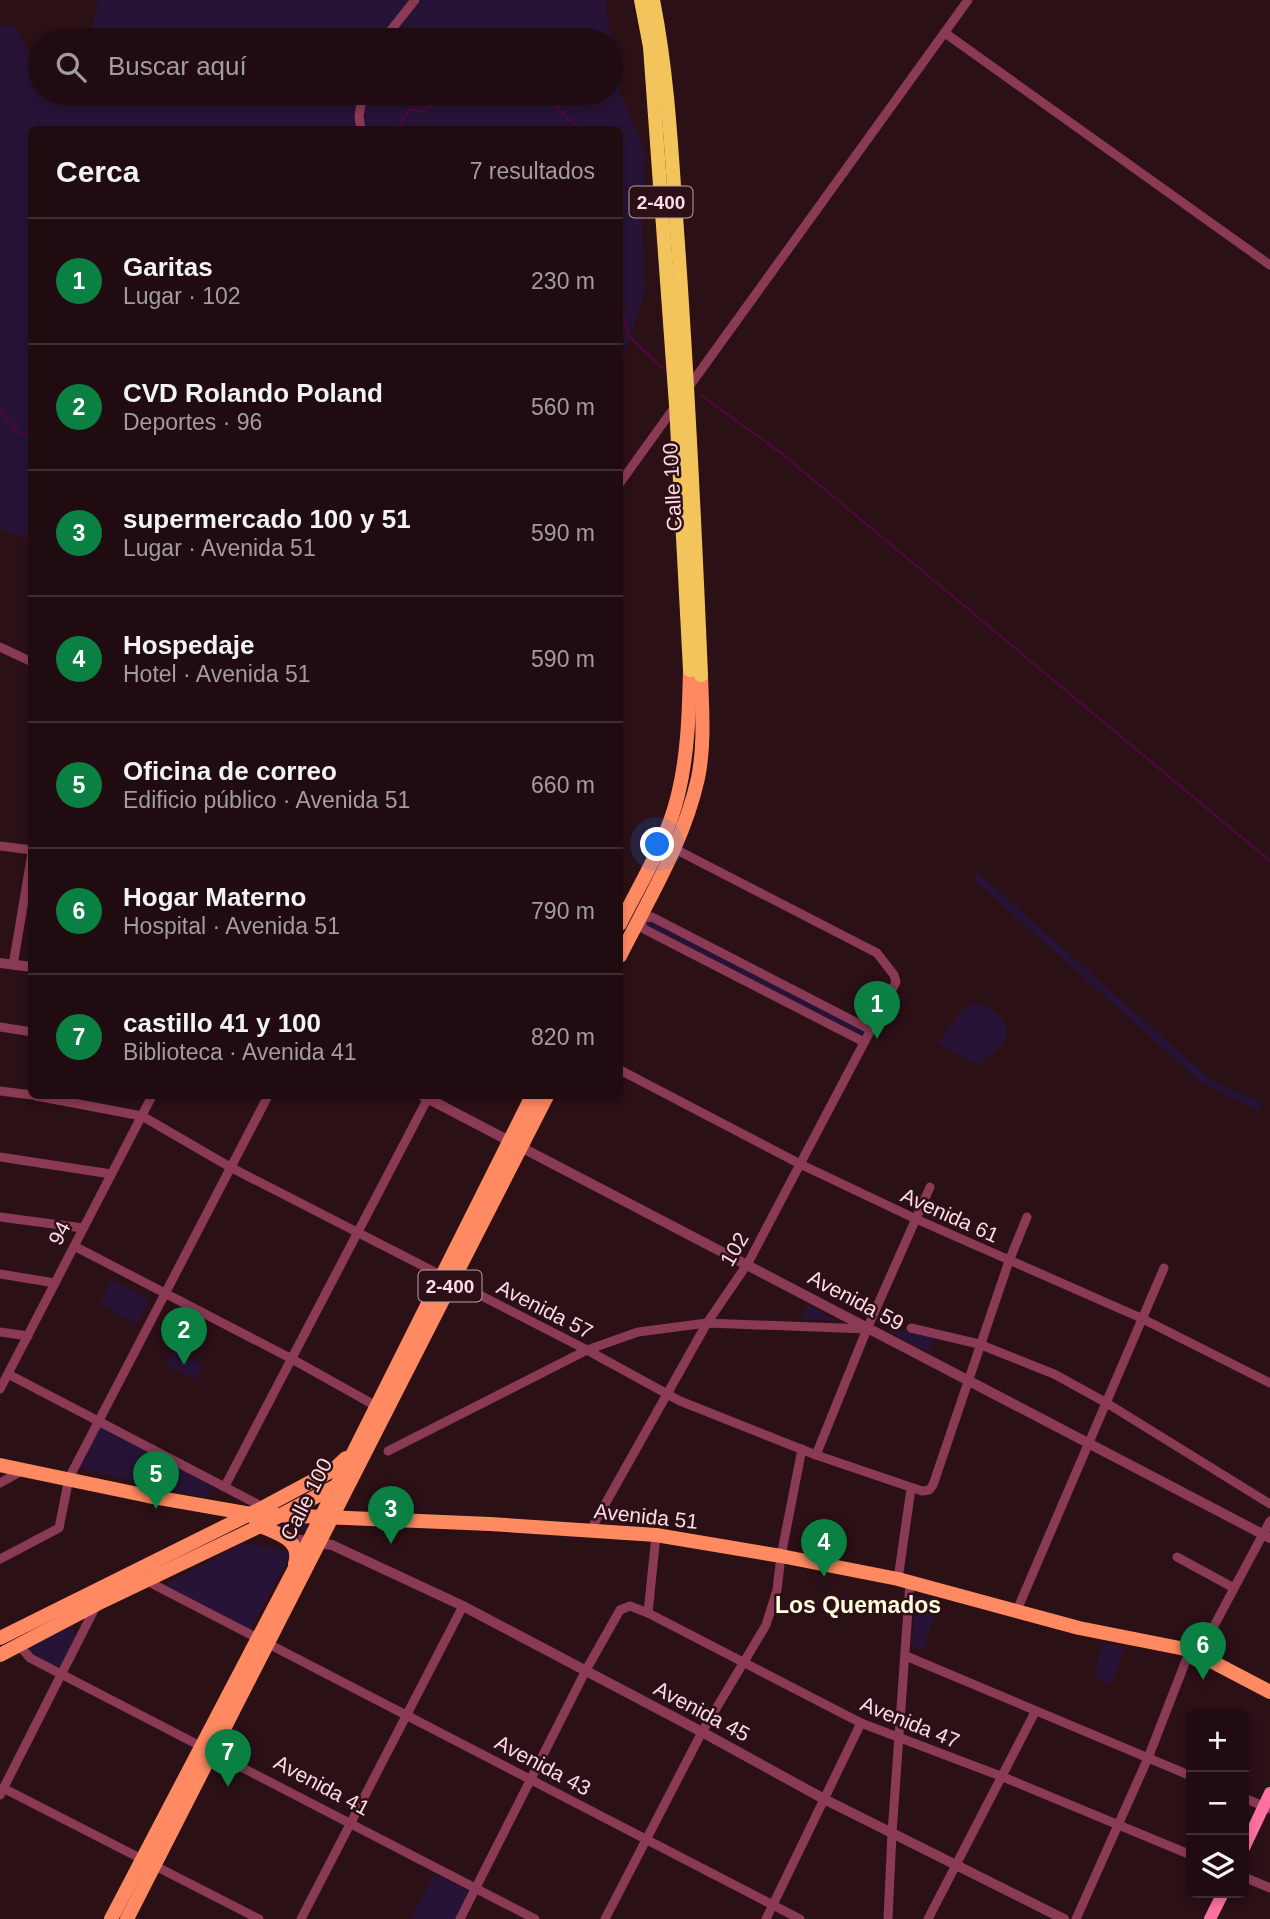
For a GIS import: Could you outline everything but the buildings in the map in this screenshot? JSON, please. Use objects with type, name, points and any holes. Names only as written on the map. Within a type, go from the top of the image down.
[{"type":"highway","name":"Calle 100","points":[[641,0],[650,47],[695,672]]},
{"type":"highway","name":"Calle 100","points":[[653,0],[662,44],[688,388],[695,672]]},
{"type":"main road","name":"Calle 100","points":[[626,917],[675,849],[685,824],[698,776],[703,739],[695,672]]},
{"type":"main road","name":"Calle 100","points":[[623,936],[626,917],[658,851],[678,797],[695,672]]},
{"type":"main road","name":"Calle 100","points":[[111,1919],[148,1862],[326,1518],[352,1475],[515,1143],[531,1099]]},
{"type":"main road","name":"Calle 100","points":[[515,1143],[545,1099]]},
{"type":"main road","name":"Calle 100","points":[[326,1518],[336,1486],[376,1406],[447,1279]]},
{"type":"main road","points":[[5,1643],[333,1470],[356,1447]]},
{"type":"main road","name":"Avenida 51","points":[[0,1465],[209,1508],[326,1518],[656,1535],[780,1556],[904,1581],[1079,1628],[1195,1652],[1270,1692]]},
{"type":"main road","points":[[5,1643],[97,1604],[232,1540],[352,1475]]},
{"type":"main road","points":[[352,1475],[345,1503],[349,1510],[362,1519]]},
{"type":"main road","points":[[204,1536],[214,1523],[213,1513],[209,1508]]},
{"type":"main road","points":[[253,1513],[260,1526],[285,1537],[297,1554],[295,1566]]},
{"type":"main road","points":[[232,1540],[254,1536],[285,1537]]},
{"type":"main road","name":"Calle 100","points":[[263,1641],[295,1566],[314,1542]]},
{"type":"main road","points":[[1249,1839],[1267,1808],[1270,1793]]},
{"type":"main road","name":"Calle 100","points":[[127,1919],[148,1862]]},
{"type":"main road","points":[[1210,1919],[1220,1898]]},
{"type":"street","points":[[393,28],[415,0]]},
{"type":"street","points":[[623,479],[968,0]]},
{"type":"street","points":[[945,33],[1270,265]]},
{"type":"street","points":[[360,126],[361,105]]},
{"type":"street","points":[[0,648],[28,660]]},
{"type":"street","points":[[0,846],[28,851]]},
{"type":"street","name":"102","points":[[592,1531],[707,1323],[748,1263],[896,979],[877,953],[675,849]]},
{"type":"street","points":[[13,965],[28,876]]},
{"type":"street","points":[[626,917],[652,917],[871,1030]]},
{"type":"street","points":[[626,917],[644,929],[864,1042]]},
{"type":"street","points":[[0,963],[28,967]]},
{"type":"street","points":[[0,1027],[28,1031]]},
{"type":"street","name":"Avenida 61","points":[[623,1072],[800,1164],[916,1219],[1140,1318],[1270,1382]]},
{"type":"street","name":"Avenida 57","points":[[0,1091],[28,1094]]},
{"type":"street","name":"Avenida 57","points":[[70,1099],[142,1116],[230,1167],[587,1350],[666,1394],[816,1455],[911,1489],[929,1490],[968,1381]]},
{"type":"street","name":"94","points":[[0,1389],[150,1099]]},
{"type":"street","points":[[0,1559],[59,1528],[69,1478],[266,1099]]},
{"type":"street","points":[[225,1486],[425,1099]]},
{"type":"street","name":"Avenida 59","points":[[433,1099],[1266,1536]]},
{"type":"street","points":[[0,1157],[111,1174]]},
{"type":"street","points":[[816,1455],[867,1329],[930,1187]]},
{"type":"street","points":[[0,1217],[83,1228]]},
{"type":"street","points":[[968,1381],[979,1344],[1027,1217]]},
{"type":"street","points":[[74,1246],[292,1359],[376,1406]]},
{"type":"street","points":[[1017,1610],[1090,1444],[1140,1318],[1164,1268]]},
{"type":"street","points":[[0,1274],[55,1283]]},
{"type":"street","points":[[388,1451],[587,1350],[638,1332],[707,1323],[867,1329]]},
{"type":"street","points":[[911,1328],[979,1344],[1054,1374],[1105,1402],[1270,1504]]},
{"type":"street","points":[[0,1332],[28,1336]]},
{"type":"street","points":[[8,1374],[225,1486],[253,1513]]},
{"type":"street","points":[[604,1919],[702,1732],[745,1662],[772,1609],[802,1449]]},
{"type":"street","points":[[0,1465],[5,1472],[2,1481]]},
{"type":"street","points":[[2,1481],[25,1469]]},
{"type":"street","points":[[888,1919],[906,1656],[904,1581],[911,1489]]},
{"type":"street","points":[[1076,1919],[1195,1652],[1266,1536],[1270,1521]]},
{"type":"street","points":[[648,1613],[656,1535]]},
{"type":"street","name":"Avenida 45","points":[[285,1537],[332,1545],[463,1606],[824,1799],[1065,1919]]},
{"type":"street","points":[[1177,1557],[1234,1588]]},
{"type":"street","name":"Avenida 43","points":[[147,1581],[800,1919]]},
{"type":"street","points":[[97,1604],[2,1792],[260,1919]]},
{"type":"street","points":[[301,1919],[463,1606]]},
{"type":"street","name":"Avenida 47","points":[[586,1670],[620,1610],[630,1606],[861,1723],[1003,1777],[1186,1853]]},
{"type":"street","name":"Avenida 41","points":[[5,1643],[535,1919]]},
{"type":"street","points":[[906,1656],[1186,1774]]},
{"type":"street","points":[[460,1919],[586,1670]]},
{"type":"street","points":[[928,1919],[1035,1712]]},
{"type":"street","points":[[766,1919],[861,1723]]},
{"type":"street","points":[[1249,1800],[1267,1808]]},
{"type":"street","points":[[1249,1879],[1270,1888]]},
{"type":"shaded area","points":[[98,0],[605,0],[609,28],[92,28]]},
{"type":"shaded area","points":[[0,25],[15,26],[28,50],[28,105],[623,105],[623,101],[645,150],[642,224],[645,291],[623,360],[623,126],[28,126],[28,538],[0,529]]},
{"type":"shaded area","points":[[976,871],[1210,1079],[1261,1103],[1260,1111],[1203,1084],[974,880]]},
{"type":"shaded area","points":[[651,920],[867,1031],[864,1038],[646,927],[643,921]]},
{"type":"shaded area","points":[[972,1004],[993,1010],[1006,1027],[1002,1044],[978,1065],[938,1043],[962,1010]]},
{"type":"shaded area","points":[[111,1279],[150,1300],[136,1324],[100,1304]]},
{"type":"shaded area","points":[[808,1305],[837,1321],[800,1319]]},
{"type":"shaded area","points":[[885,1329],[937,1336],[928,1352]]},
{"type":"shaded area","points":[[174,1350],[203,1365],[195,1380],[166,1365]]},
{"type":"shaded area","points":[[100,1421],[216,1480],[206,1498],[75,1467]]},
{"type":"shaded area","points":[[299,1521],[308,1524],[307,1531],[281,1530],[273,1522]]},
{"type":"shaded area","points":[[243,1543],[290,1553],[250,1630],[164,1585]]},
{"type":"shaded area","points":[[915,1595],[939,1601],[923,1651],[912,1646]]},
{"type":"shaded area","points":[[72,1624],[76,1636],[60,1671],[30,1655],[27,1648]]},
{"type":"shaded area","points":[[1102,1644],[1125,1647],[1112,1684],[1094,1679]]},
{"type":"shaded area","points":[[434,1874],[470,1891],[455,1919],[411,1919]]},
{"type":"waterway","points":[[399,126],[409,109],[424,112],[430,105]]},
{"type":"waterway","points":[[554,105],[576,126]]},
{"type":"waterway","points":[[623,316],[629,337],[664,369]]},
{"type":"waterway","points":[[702,396],[781,453],[1270,861]]},
{"type":"waterway","points":[[0,412],[20,434],[28,434]]},
{"type":"place","name":"Garitas","points":[[877,1039]]},
{"type":"place","name":"CVD Rolando Poland","points":[[184,1365]]},
{"type":"place","name":"Oficina de correo","points":[[156,1509]]},
{"type":"place","name":"supermercado 100 y 51","points":[[391,1544]]},
{"type":"place","name":"Hospedaje","points":[[824,1577]]},
{"type":"place","name":"Hogar Materno","points":[[1203,1680]]},
{"type":"place","name":"castillo 41 y 100","points":[[228,1787]]},
{"type":"district","name":"Los Quemados","points":[[858,1605]]}]
